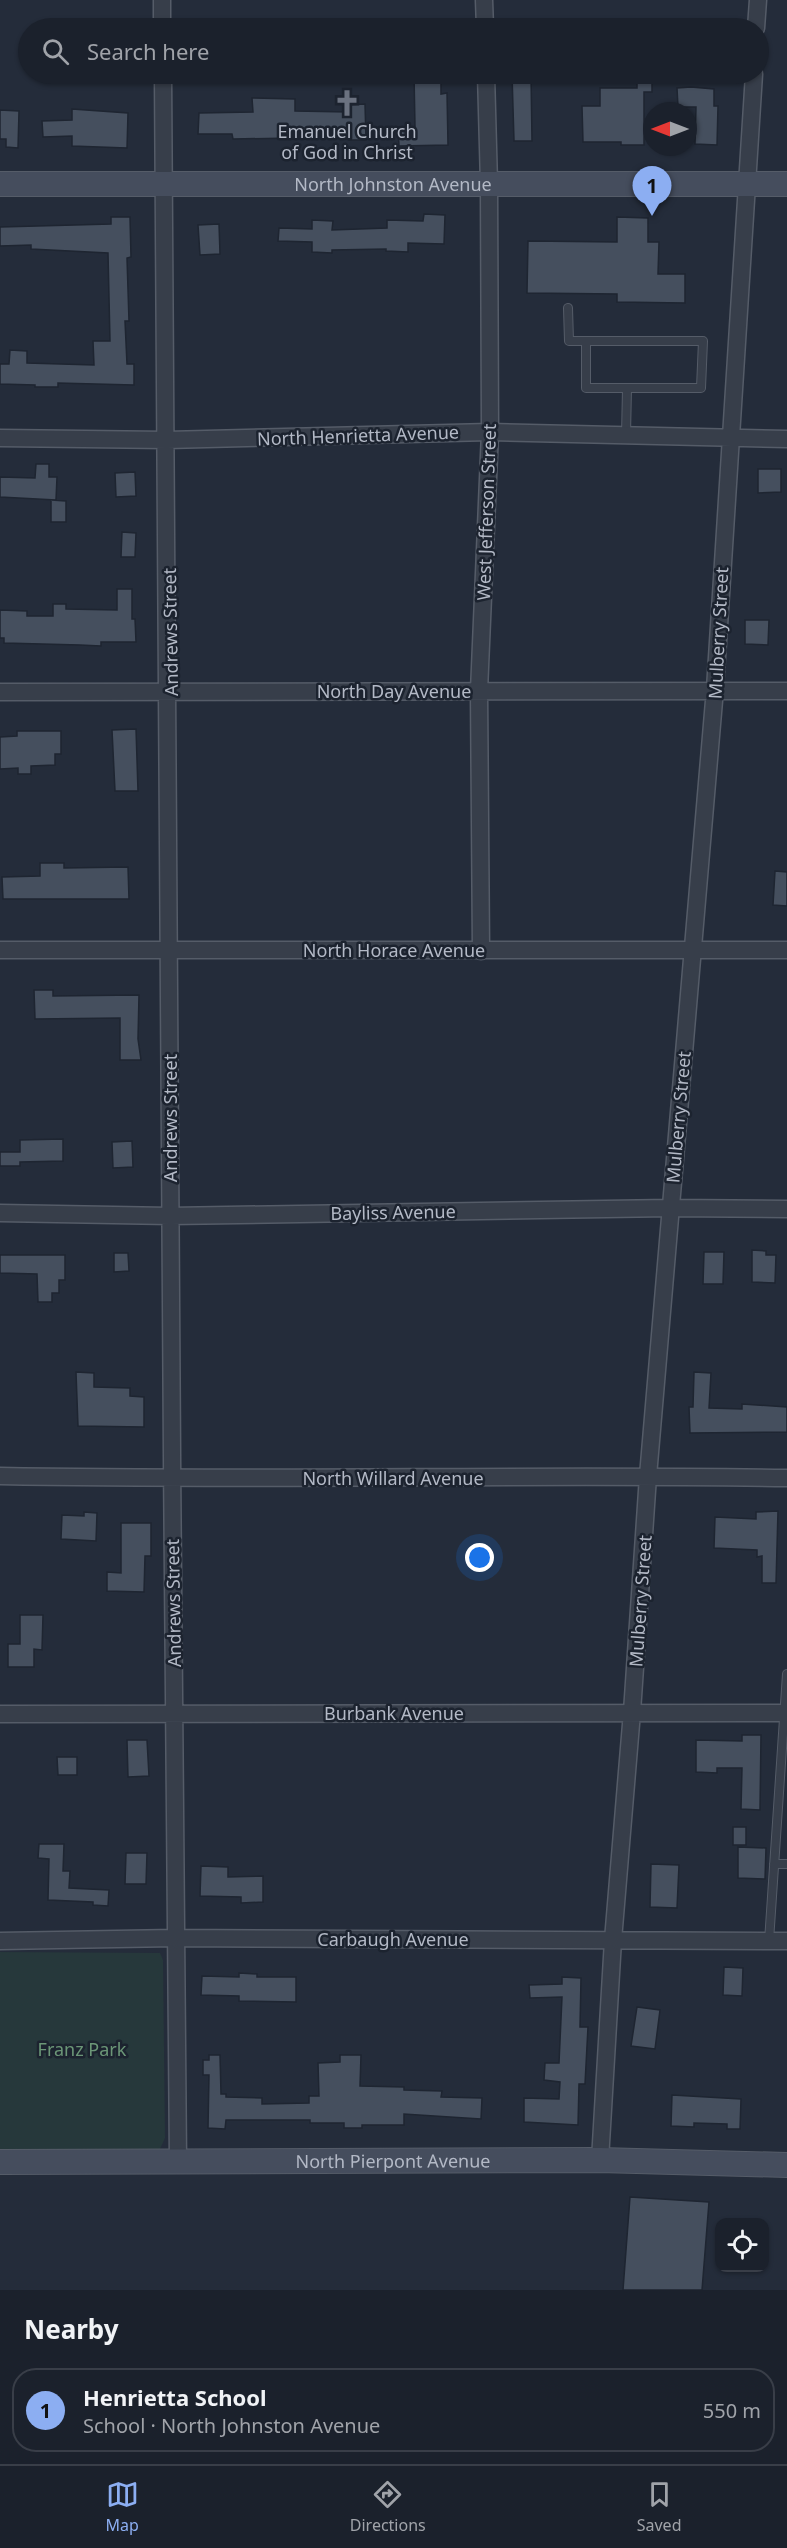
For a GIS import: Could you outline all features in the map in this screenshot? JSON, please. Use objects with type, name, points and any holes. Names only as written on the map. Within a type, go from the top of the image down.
[{"type":"street","points":[[162,0],[162,18]]},
{"type":"street","points":[[484,0],[484,18]]},
{"type":"street","points":[[757,18],[758,0]]},
{"type":"street","name":"Andrews Street","points":[[163,84],[171,691],[170,1216],[178,2162]]},
{"type":"street","name":"West Jefferson Street","points":[[481,951],[479,691],[490,432],[486,84]]},
{"type":"street","name":"Mulberry Street","points":[[600,2160],[613,1940],[648,1476],[715,689],[730,437],[749,184],[754,84]]},
{"type":"street","name":"North Johnston Avenue","points":[[0,184],[165,186],[787,184]]},
{"type":"street","name":"North Henrietta Avenue","points":[[0,438],[167,441],[490,432],[787,439]]},
{"type":"street","name":"North Day Avenue","points":[[0,692],[715,689],[787,691]]},
{"type":"street","name":"North Horace Avenue","points":[[0,950],[787,950]]},
{"type":"street","name":"Bayliss Avenue","points":[[0,1213],[170,1216],[670,1208],[787,1209]]},
{"type":"street","name":"North Willard Avenue","points":[[0,1476],[172,1479],[648,1476],[787,1478]]},
{"type":"street","name":"Burbank Avenue","points":[[0,1714],[785,1713]]},
{"type":"street","name":"Carbaugh Avenue","points":[[0,1941],[175,1938],[787,1941]]},
{"type":"street","name":"North Pierpont Avenue","points":[[0,2162],[600,2160],[787,2165]]},
{"type":"lane","points":[[568,308],[569,341],[586,341],[703,341],[701,387],[586,388],[586,341]]},
{"type":"lane","points":[[626,435],[627,387]]},
{"type":"lane","points":[[769,1941],[787,1674]]},
{"type":"lane","points":[[774,1864],[787,1864]]},
{"type":"green space","name":"Franz Park","points":[[0,1952],[160,1953],[163,1960],[165,2138],[160,2149],[152,2152],[0,2150]]},
{"type":"building","points":[[414,84],[441,84],[441,94],[447,93],[448,145],[399,146],[398,127],[415,127]]},
{"type":"building","points":[[512,84],[531,84],[532,141],[514,141]]},
{"type":"building","points":[[637,84],[652,84],[652,92],[644,92],[643,145],[621,145],[621,142],[583,142],[582,106],[600,106],[600,88],[637,88]]},
{"type":"building","points":[[677,88],[714,89],[714,106],[718,106],[717,145],[697,144],[697,102],[678,102]]},
{"type":"building","points":[[252,98],[295,99],[295,111],[348,112],[348,105],[365,104],[366,140],[349,140],[349,131],[294,130],[294,138],[233,139],[232,134],[198,134],[199,113],[253,112]]},
{"type":"building","points":[[72,109],[128,113],[127,148],[72,146],[72,136],[43,137],[42,121],[72,120]]},
{"type":"building","points":[[0,110],[19,111],[18,148],[6,147],[6,139],[0,139]]},
{"type":"building","points":[[424,214],[445,215],[444,244],[408,243],[408,252],[386,251],[386,249],[332,250],[332,253],[312,252],[312,242],[278,241],[279,228],[312,229],[312,220],[333,221],[332,230],[387,228],[387,220],[423,221]]},
{"type":"building","points":[[111,217],[130,217],[131,257],[127,258],[129,321],[125,321],[127,364],[134,364],[134,385],[58,383],[58,387],[35,387],[35,385],[0,384],[0,364],[9,364],[10,350],[27,351],[27,363],[94,365],[93,341],[110,341],[108,253],[31,249],[31,245],[0,246],[0,227],[111,224]]},
{"type":"building","points":[[617,217],[648,218],[648,242],[659,242],[658,274],[685,274],[685,303],[617,302],[617,294],[527,293],[528,241],[617,242]]},
{"type":"building","points":[[219,224],[220,254],[200,255],[198,225]]},
{"type":"building","points":[[36,464],[49,464],[49,477],[57,477],[56,500],[0,497],[0,477],[35,478]]},
{"type":"building","points":[[758,469],[781,469],[781,492],[758,493]]},
{"type":"building","points":[[135,472],[136,496],[116,497],[115,473]]},
{"type":"building","points":[[51,500],[66,501],[66,522],[51,522]]},
{"type":"building","points":[[122,532],[136,533],[135,557],[121,557]]},
{"type":"building","points":[[117,589],[132,589],[132,619],[135,619],[136,642],[101,642],[101,646],[4,643],[4,638],[0,638],[0,610],[27,611],[27,616],[53,616],[53,604],[66,604],[66,609],[117,610]]},
{"type":"building","points":[[745,620],[769,620],[768,645],[745,644]]},
{"type":"building","points":[[136,729],[138,791],[115,791],[112,730]]},
{"type":"building","points":[[17,731],[61,731],[61,754],[55,754],[55,765],[31,766],[31,774],[18,774],[18,768],[0,769],[0,737],[17,736]]},
{"type":"building","points":[[40,863],[64,863],[64,868],[128,867],[129,899],[3,899],[2,877],[40,876]]},
{"type":"building","points":[[775,871],[787,872],[787,906],[773,905]]},
{"type":"building","points":[[34,990],[53,990],[53,996],[139,995],[138,1039],[141,1060],[120,1060],[120,1018],[35,1019]]},
{"type":"building","points":[[63,1139],[63,1161],[20,1162],[20,1166],[0,1166],[0,1152],[20,1152],[20,1140]]},
{"type":"building","points":[[132,1141],[133,1167],[113,1168],[112,1142]]},
{"type":"building","points":[[752,1250],[766,1251],[766,1255],[776,1255],[775,1283],[752,1282]]},
{"type":"building","points":[[704,1252],[724,1252],[723,1284],[703,1284]]},
{"type":"building","points":[[114,1253],[128,1253],[129,1271],[114,1272]]},
{"type":"building","points":[[0,1255],[65,1255],[65,1280],[59,1280],[59,1293],[52,1293],[52,1302],[38,1302],[37,1274],[0,1273]]},
{"type":"building","points":[[76,1372],[94,1373],[94,1387],[130,1388],[130,1396],[144,1397],[144,1427],[78,1426]]},
{"type":"building","points":[[694,1372],[711,1373],[709,1408],[742,1409],[742,1404],[787,1407],[787,1432],[690,1433],[689,1407],[693,1407]]},
{"type":"building","points":[[778,1511],[776,1583],[762,1583],[762,1556],[757,1557],[757,1550],[714,1548],[715,1517],[756,1519],[756,1512]]},
{"type":"building","points":[[84,1512],[97,1513],[96,1541],[61,1539],[62,1515],[84,1516]]},
{"type":"building","points":[[121,1523],[151,1523],[151,1556],[145,1556],[144,1592],[107,1591],[107,1572],[121,1573]]},
{"type":"building","points":[[20,1615],[43,1615],[42,1650],[34,1649],[34,1667],[8,1667],[8,1644],[20,1644]]},
{"type":"building","points":[[742,1735],[761,1735],[760,1810],[741,1809],[742,1768],[717,1768],[717,1773],[696,1772],[696,1740],[742,1741]]},
{"type":"building","points":[[127,1740],[147,1740],[149,1776],[128,1777]]},
{"type":"building","points":[[57,1757],[77,1757],[77,1775],[58,1775]]},
{"type":"building","points":[[733,1827],[746,1827],[746,1845],[733,1845]]},
{"type":"building","points":[[39,1844],[64,1844],[63,1871],[70,1871],[69,1888],[109,1890],[108,1906],[93,1905],[93,1902],[48,1900],[49,1859],[38,1858]]},
{"type":"building","points":[[738,1847],[766,1848],[765,1879],[738,1878]]},
{"type":"building","points":[[126,1853],[147,1853],[146,1884],[125,1884]]},
{"type":"building","points":[[651,1864],[679,1865],[677,1908],[650,1907]]},
{"type":"building","points":[[201,1866],[228,1867],[228,1877],[263,1876],[263,1902],[241,1903],[241,1897],[200,1896]]},
{"type":"building","points":[[724,1967],[743,1968],[742,1996],[723,1995]]},
{"type":"building","points":[[239,1973],[257,1974],[257,1977],[296,1977],[296,2002],[239,2001],[239,1996],[201,1995],[202,1976],[239,1977]]},
{"type":"building","points":[[562,1977],[581,1978],[580,2027],[588,2027],[585,2084],[579,2084],[578,2125],[524,2122],[524,2098],[559,2099],[560,2082],[544,2080],[545,2063],[559,2063],[562,1997],[530,1998],[529,1985],[562,1984]]},
{"type":"building","points":[[637,2007],[660,2010],[655,2049],[631,2046]]},
{"type":"building","points":[[209,2055],[220,2055],[221,2094],[226,2094],[226,2097],[262,2098],[262,2104],[309,2103],[309,2096],[319,2096],[318,2063],[340,2062],[340,2055],[361,2055],[360,2086],[404,2087],[404,2090],[442,2091],[441,2097],[482,2098],[481,2119],[404,2114],[404,2125],[362,2125],[362,2128],[344,2128],[344,2123],[310,2123],[310,2120],[226,2120],[225,2129],[208,2128],[209,2075],[203,2075],[203,2060],[209,2060]]},
{"type":"building","points":[[672,2095],[741,2099],[740,2129],[727,2129],[727,2124],[694,2123],[694,2127],[671,2126]]},
{"type":"building","points":[[630,2197],[709,2202],[702,2290],[623,2290]]},
{"type":"place","name":"Emanuel Church of God in Christ","points":[[347,103]]},
{"type":"place","name":"Henrietta School","points":[[652,216]]}]
